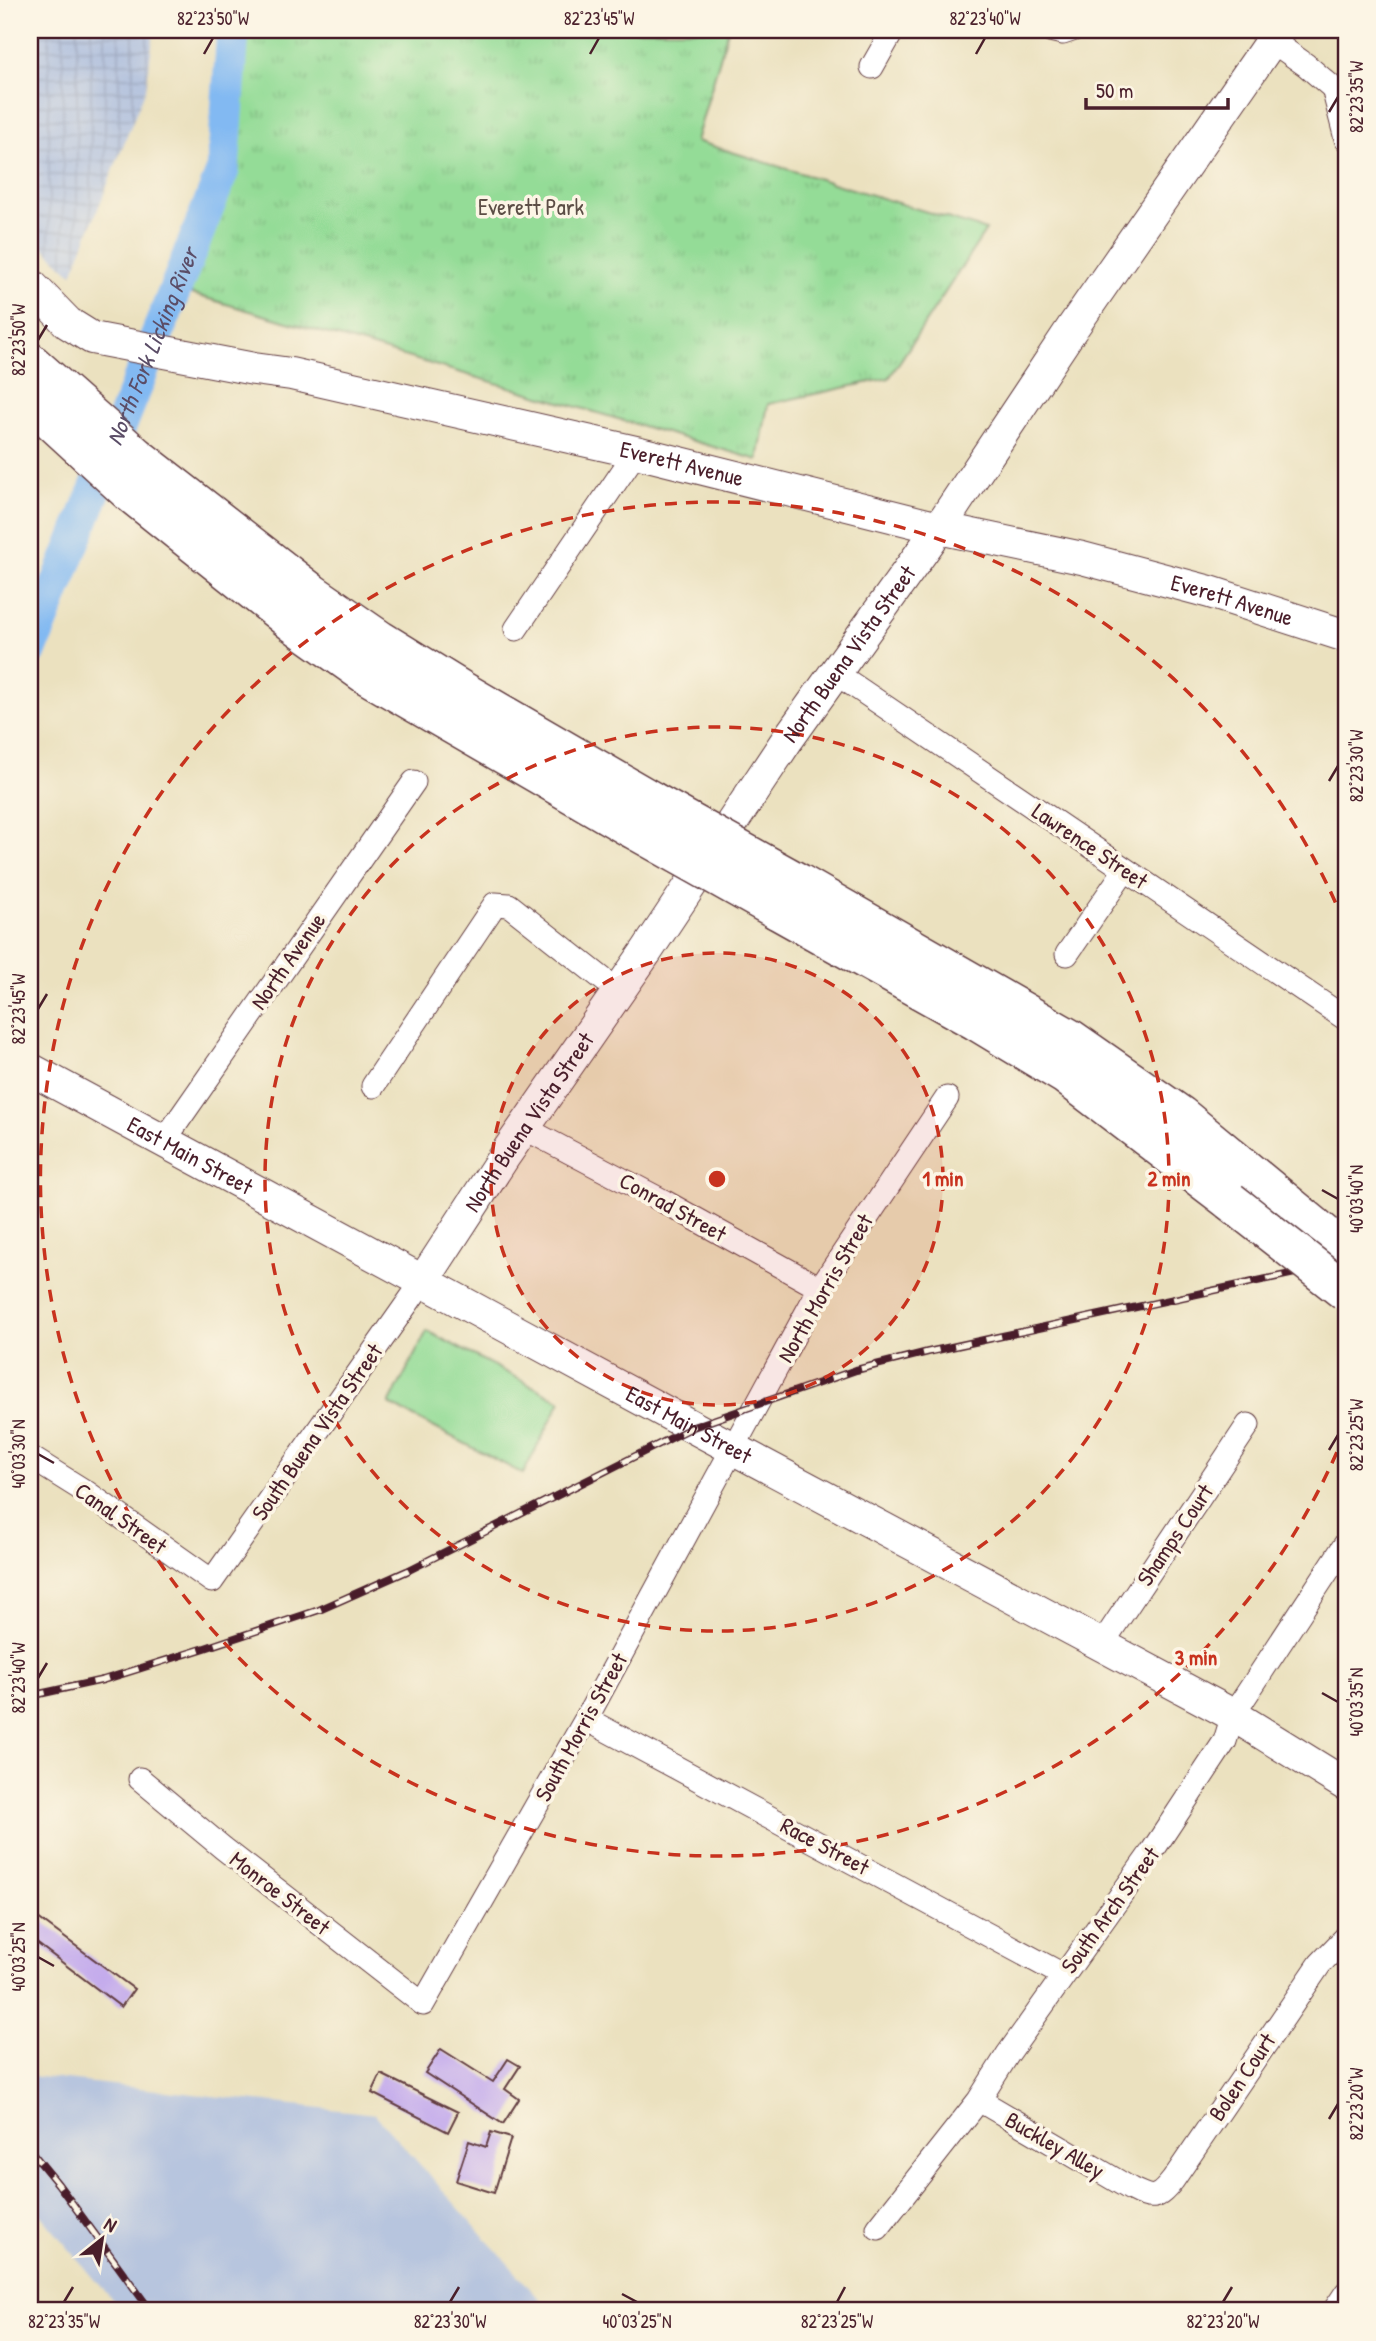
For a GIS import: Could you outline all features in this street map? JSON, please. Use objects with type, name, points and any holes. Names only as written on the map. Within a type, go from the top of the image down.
[{"type":"highway","points":[[31,376],[312,593],[380,640],[461,690],[642,814]]},
{"type":"highway","points":[[31,376],[129,492],[365,674],[642,814],[788,897],[1071,1039],[1180,1115],[1346,1252]]},
{"type":"highway","points":[[788,897],[976,1021],[1065,1075],[1346,1292]]},
{"type":"street","points":[[872,67],[893,30]]},
{"type":"street","points":[[1050,30],[1063,33],[1072,30]]},
{"type":"street","points":[[1276,35],[1333,88],[1346,139]]},
{"type":"street","name":"North Buena Vista Street","points":[[423,1281],[835,672],[939,528],[1073,327],[1276,35]]},
{"type":"street","name":"Everett Avenue","points":[[30,284],[68,323],[92,338],[254,369],[291,373],[636,452],[939,528],[1151,575],[1346,636]]},
{"type":"street","points":[[516,629],[636,452]]},
{"type":"street","name":"Lawrence Street","points":[[835,672],[1346,1019]]},
{"type":"street","name":"North Avenue","points":[[164,1141],[414,782]]},
{"type":"street","points":[[1067,954],[1125,870]]},
{"type":"street","points":[[373,1086],[495,904],[509,905],[618,991]]},
{"type":"street","name":"East Main Street","points":[[30,1069],[1233,1715],[1346,1785]]},
{"type":"street","name":"North Morris Street","points":[[734,1447],[820,1289],[947,1098]]},
{"type":"street","name":"Conrad Street","points":[[524,1128],[665,1202],[820,1289]]},
{"type":"street","name":"South Buena Vista Street","points":[[212,1581],[423,1281]]},
{"type":"street","name":"Shamps Court","points":[[1102,1644],[1248,1425]]},
{"type":"street","name":"South Morris Street","points":[[423,2004],[586,1718],[734,1447]]},
{"type":"street","name":"Canal Street","points":[[30,1457],[86,1492],[212,1581]]},
{"type":"street","name":"South Arch Street","points":[[878,2228],[979,2101],[1063,1975],[1151,1853],[1226,1741],[1233,1715],[1346,1543]]},
{"type":"street","name":"Race Street","points":[[586,1718],[1063,1975]]},
{"type":"street","name":"Monroe Street","points":[[140,1779],[223,1848],[423,2004]]},
{"type":"street","name":"Bolen Court","points":[[1131,2189],[1148,2197],[1160,2195],[1165,2190],[1320,1964],[1346,1937]]},
{"type":"street","name":"Buckley Alley","points":[[979,2101],[1131,2189]]},
{"type":"street","points":[[1334,2311],[1346,2293]]},
{"type":"shaded area","points":[[30,30],[154,30],[146,88],[72,274],[30,235]]},
{"type":"shaded area","points":[[30,2076],[375,2114],[550,2311],[122,2311],[30,2203]]},
{"type":"green space","name":"Everett Park","points":[[233,30],[728,30],[696,141],[986,230],[889,378],[768,404],[758,460],[175,289],[223,170]]},
{"type":"green space","points":[[427,1331],[561,1401],[523,1474],[389,1404]]},
{"type":"building","points":[[30,1912],[134,1989],[121,2007],[30,1938]]},
{"type":"building","points":[[441,2049],[493,2082],[508,2059],[520,2066],[505,2089],[519,2099],[503,2124],[425,2073]]},
{"type":"building","points":[[381,2074],[458,2112],[448,2132],[372,2093]]},
{"type":"building","points":[[491,2132],[511,2138],[494,2193],[456,2181],[469,2141],[486,2147]]},
{"type":"waterway","name":"North Fork Licking River","points":[[30,652],[223,170],[233,30]]},
{"type":"railway","points":[[30,1696],[103,1680],[319,1610],[407,1571],[693,1427],[856,1370],[1346,1262]]},
{"type":"railway","points":[[30,2150],[151,2311]]}]
